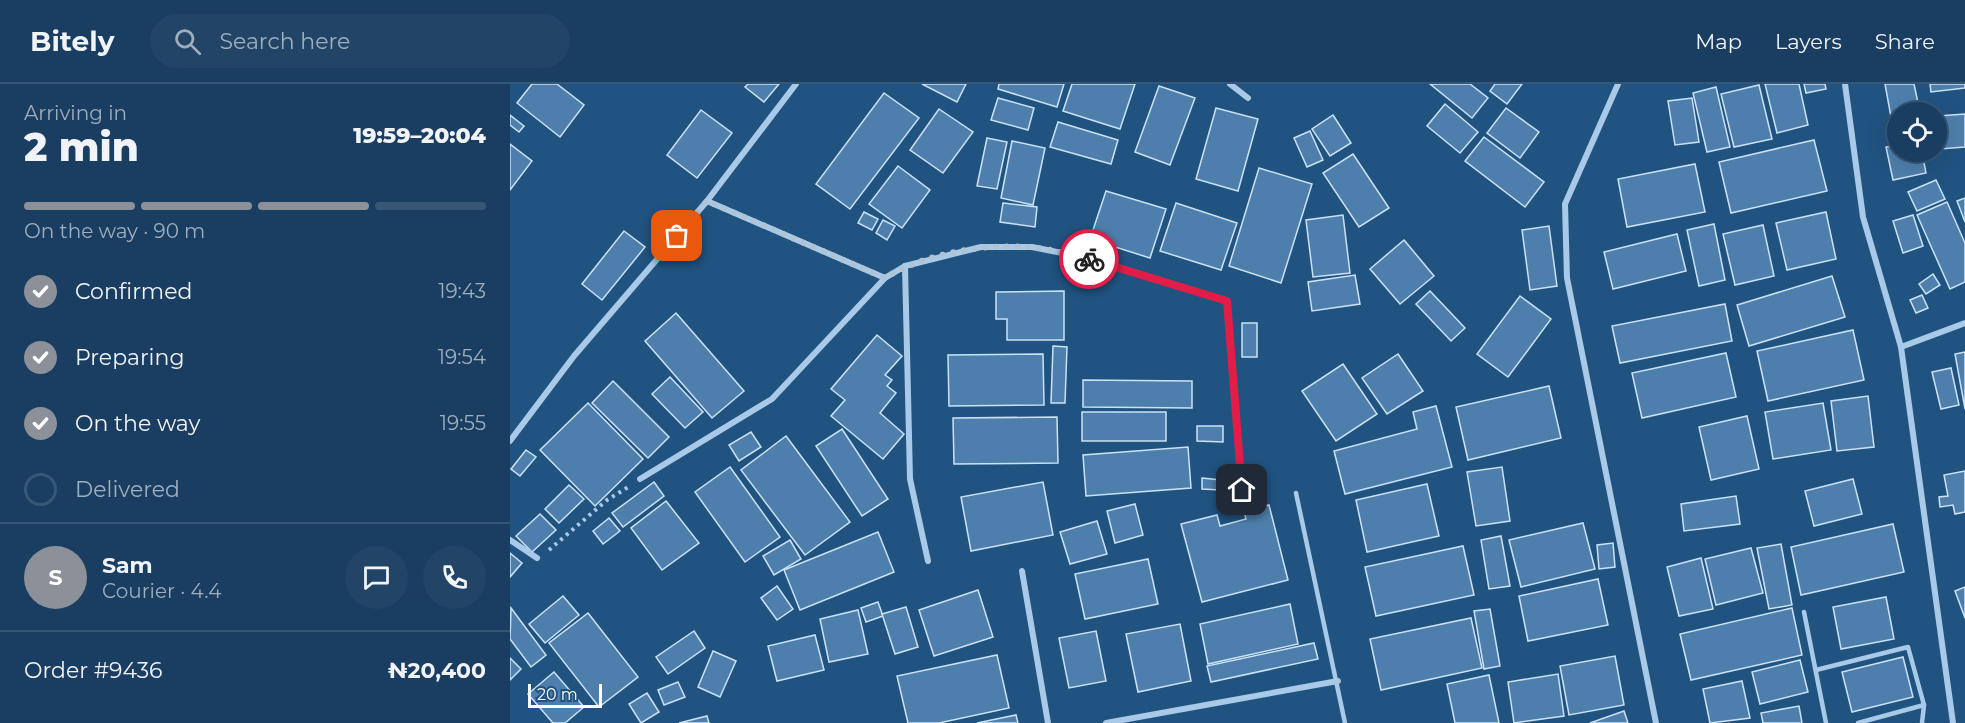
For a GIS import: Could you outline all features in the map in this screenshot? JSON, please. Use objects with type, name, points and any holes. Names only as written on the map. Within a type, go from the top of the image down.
[{"type":"street","points":[[510,441],[574,356],[707,201],[796,84]]},
{"type":"street","points":[[1230,84],[1248,98]]},
{"type":"street","points":[[1618,84],[1565,204],[1567,278],[1656,723]]},
{"type":"street","points":[[1845,84],[1863,217],[1901,347],[1953,723]]},
{"type":"street","points":[[707,201],[885,278]]},
{"type":"street","points":[[640,479],[772,399],[885,278],[905,266],[981,247],[1032,247],[1092,259],[1227,301],[1242,490]]},
{"type":"street","points":[[905,266],[910,479],[928,561]]},
{"type":"street","points":[[1901,347],[1965,323]]},
{"type":"street","points":[[510,540],[537,558]]},
{"type":"street","points":[[1022,571],[1048,723]]},
{"type":"street","points":[[1106,723],[1338,681]]},
{"type":"lane","points":[[1296,493],[1338,681],[1345,723]]},
{"type":"lane","points":[[1804,612],[1826,723]]},
{"type":"lane","points":[[1816,670],[1908,647],[1924,705],[1922,723]]},
{"type":"lane","points":[[1858,723],[1924,705]]},
{"type":"path","points":[[537,558],[607,500],[640,479]]},
{"type":"building","points":[[532,84],[557,84],[584,105],[560,137],[517,103]]},
{"type":"building","points":[[748,84],[779,84],[764,102],[745,87]]},
{"type":"building","points":[[922,84],[966,84],[957,102]]},
{"type":"building","points":[[999,84],[1064,84],[1057,107],[998,89]]},
{"type":"building","points":[[1072,84],[1135,84],[1120,129],[1063,111]]},
{"type":"building","points":[[1430,84],[1470,84],[1488,98],[1472,118]]},
{"type":"building","points":[[1495,84],[1522,84],[1507,104],[1490,91]]},
{"type":"building","points":[[1765,84],[1799,84],[1808,125],[1777,133]]},
{"type":"building","points":[[1804,84],[1825,84],[1826,89],[1806,93]]},
{"type":"building","points":[[1885,84],[1914,84],[1918,102],[1888,102]]},
{"type":"building","points":[[1930,84],[1965,84],[1965,88],[1931,92]]},
{"type":"building","points":[[1759,85],[1772,139],[1734,147],[1721,94]]},
{"type":"building","points":[[1159,86],[1195,98],[1170,165],[1135,152]]},
{"type":"building","points":[[1716,87],[1730,147],[1707,152],[1693,93]]},
{"type":"building","points":[[884,93],[919,118],[850,209],[816,184]]},
{"type":"building","points":[[998,98],[1034,108],[1028,130],[991,120]]},
{"type":"building","points":[[1692,98],[1699,142],[1675,145],[1668,101]]},
{"type":"building","points":[[1445,104],[1478,132],[1460,153],[1427,126]]},
{"type":"building","points":[[1216,108],[1258,119],[1238,191],[1196,179]]},
{"type":"building","points":[[1506,108],[1539,132],[1520,158],[1487,133]]},
{"type":"building","points":[[939,109],[973,132],[943,173],[910,150]]},
{"type":"building","points":[[701,110],[732,133],[697,178],[667,155]]},
{"type":"building","points":[[1965,114],[1965,147],[1947,148],[1947,115]]},
{"type":"building","points":[[510,115],[524,126],[519,132],[510,125]]},
{"type":"building","points":[[1333,115],[1351,143],[1330,156],[1312,129]]},
{"type":"building","points":[[1058,122],[1118,140],[1111,164],[1050,147]]},
{"type":"building","points":[[1310,131],[1323,160],[1307,167],[1294,138]]},
{"type":"building","points":[[1484,137],[1544,182],[1525,207],[1465,161]]},
{"type":"building","points":[[987,138],[1007,142],[997,189],[977,186]]},
{"type":"building","points":[[1814,140],[1827,191],[1731,213],[1719,162]]},
{"type":"building","points":[[1012,141],[1045,148],[1033,205],[1001,198]]},
{"type":"building","points":[[510,144],[532,161],[510,190]]},
{"type":"building","points":[[1353,154],[1389,208],[1359,227],[1323,173]]},
{"type":"building","points":[[1889,162],[1924,162],[1926,173],[1893,180]]},
{"type":"building","points":[[1695,164],[1705,212],[1627,227],[1618,179]]},
{"type":"building","points":[[898,166],[930,190],[902,228],[869,204]]},
{"type":"building","points":[[1259,168],[1312,184],[1281,283],[1229,266]]},
{"type":"building","points":[[1936,180],[1945,199],[1917,211],[1908,192]]},
{"type":"building","points":[[1106,191],[1166,209],[1150,258],[1090,239]]},
{"type":"building","points":[[1965,198],[1965,222],[1957,201]]},
{"type":"building","points":[[1947,202],[1965,243],[1965,282],[1950,289],[1917,215]]},
{"type":"building","points":[[1003,203],[1037,207],[1035,227],[1000,222]]},
{"type":"building","points":[[1176,203],[1237,223],[1221,270],[1160,251]]},
{"type":"building","points":[[864,212],[878,219],[872,230],[858,223]]},
{"type":"building","points":[[1826,212],[1836,259],[1787,270],[1776,223]]},
{"type":"building","points":[[1343,215],[1350,273],[1313,277],[1306,220]]},
{"type":"building","points":[[1913,215],[1923,246],[1903,253],[1893,221]]},
{"type":"building","points":[[883,220],[895,226],[887,240],[876,233]]},
{"type":"building","points":[[1714,224],[1725,280],[1699,286],[1687,230]]},
{"type":"building","points":[[1763,225],[1774,276],[1735,285],[1723,234]]},
{"type":"building","points":[[1549,226],[1557,286],[1530,290],[1522,230]]},
{"type":"building","points":[[624,231],[645,247],[602,300],[582,284]]},
{"type":"building","points":[[1677,234],[1686,271],[1613,289],[1604,252]]},
{"type":"building","points":[[1404,240],[1434,276],[1400,304],[1370,269]]},
{"type":"building","points":[[1933,274],[1940,285],[1926,294],[1919,284]]},
{"type":"building","points":[[1355,275],[1360,304],[1312,311],[1308,282]]},
{"type":"building","points":[[1832,276],[1845,317],[1749,346],[1737,305]]},
{"type":"building","points":[[1064,291],[1064,340],[1007,340],[1007,319],[996,319],[996,292]]},
{"type":"building","points":[[1430,291],[1465,328],[1451,341],[1416,304]]},
{"type":"building","points":[[1922,295],[1928,308],[1916,313],[1910,300]]},
{"type":"building","points":[[1520,296],[1551,319],[1508,377],[1477,354]]},
{"type":"building","points":[[1725,304],[1732,341],[1620,363],[1612,326]]},
{"type":"building","points":[[676,313],[744,391],[712,418],[645,341]]},
{"type":"building","points":[[1242,323],[1257,323],[1257,357],[1242,357]]},
{"type":"building","points":[[1853,330],[1864,380],[1768,401],[1757,351]]},
{"type":"building","points":[[877,335],[902,356],[885,375],[892,380],[887,386],[896,393],[880,413],[904,434],[883,459],[831,416],[845,400],[831,389]]},
{"type":"building","points":[[1053,346],[1067,347],[1065,403],[1051,403]]},
{"type":"building","points":[[1965,352],[1965,409],[1955,354]]},
{"type":"building","points":[[1726,353],[1736,397],[1642,418],[1632,373]]},
{"type":"building","points":[[1043,354],[1044,405],[949,406],[948,355]]},
{"type":"building","points":[[1398,354],[1423,391],[1387,414],[1362,378]]},
{"type":"building","points":[[1343,364],[1377,414],[1336,441],[1302,391]]},
{"type":"building","points":[[1951,368],[1959,405],[1941,409],[1932,372]]},
{"type":"building","points":[[670,377],[703,412],[685,428],[652,394]]},
{"type":"building","points":[[1083,380],[1192,381],[1192,408],[1083,407]]},
{"type":"building","points":[[613,381],[669,437],[648,458],[592,403]]},
{"type":"building","points":[[1549,386],[1561,438],[1468,460],[1456,407]]},
{"type":"building","points":[[1868,396],[1874,447],[1837,451],[1831,401]]},
{"type":"building","points":[[588,403],[643,459],[595,506],[540,450]]},
{"type":"building","points":[[1823,403],[1831,450],[1773,459],[1765,412]]},
{"type":"building","points":[[1436,406],[1452,467],[1345,494],[1334,451],[1417,429],[1413,412]]},
{"type":"building","points":[[1082,412],[1166,412],[1166,441],[1082,441]]},
{"type":"building","points":[[1747,416],[1759,469],[1711,480],[1699,427]]},
{"type":"building","points":[[1057,417],[1058,463],[954,464],[953,418]]},
{"type":"building","points":[[1197,426],[1223,426],[1223,442],[1197,441]]},
{"type":"building","points":[[842,429],[888,499],[862,516],[816,446]]},
{"type":"building","points":[[751,432],[761,447],[739,461],[729,445]]},
{"type":"building","points":[[786,436],[850,522],[805,555],[741,470]]},
{"type":"building","points":[[1188,447],[1191,488],[1086,496],[1083,455]]},
{"type":"building","points":[[526,450],[536,457],[520,476],[511,469]]},
{"type":"building","points":[[730,467],[780,537],[745,562],[695,492]]},
{"type":"building","points":[[1502,467],[1510,521],[1476,526],[1467,472]]},
{"type":"building","points":[[1965,471],[1965,512],[1955,514],[1953,505],[1940,507],[1939,497],[1948,496],[1944,475]]},
{"type":"building","points":[[1202,478],[1221,480],[1220,490],[1202,489]]},
{"type":"building","points":[[1853,479],[1862,514],[1814,526],[1805,491]]},
{"type":"building","points":[[654,482],[664,496],[623,527],[612,513]]},
{"type":"building","points":[[1043,482],[1053,535],[971,551],[961,497]]},
{"type":"building","points":[[1427,484],[1439,536],[1367,552],[1356,500]]},
{"type":"building","points":[[569,485],[584,499],[559,523],[545,509]]},
{"type":"building","points":[[1736,496],[1740,524],[1684,531],[1681,504]]},
{"type":"building","points":[[666,501],[699,543],[662,570],[631,528]]},
{"type":"building","points":[[1135,504],[1143,535],[1115,543],[1107,511]]},
{"type":"building","points":[[1269,505],[1288,580],[1202,602],[1181,524],[1217,515],[1220,526],[1246,519],[1244,511]]},
{"type":"building","points":[[540,514],[556,530],[532,552],[516,536]]},
{"type":"building","points":[[609,518],[620,531],[603,544],[593,531]]},
{"type":"building","points":[[1097,521],[1107,554],[1070,564],[1060,532]]},
{"type":"building","points":[[1583,523],[1595,569],[1521,587],[1509,540]]},
{"type":"building","points":[[1893,524],[1904,572],[1801,595],[1791,547]]},
{"type":"building","points":[[878,532],[894,572],[800,610],[784,570]]},
{"type":"building","points":[[1501,536],[1510,586],[1489,589],[1481,540]]},
{"type":"building","points":[[790,540],[801,559],[774,575],[763,556]]},
{"type":"building","points":[[1613,543],[1615,567],[1599,569],[1597,545]]},
{"type":"building","points":[[1781,544],[1792,605],[1769,609],[1757,548]]},
{"type":"building","points":[[1463,546],[1474,595],[1376,616],[1365,567]]},
{"type":"building","points":[[1751,548],[1763,593],[1716,605],[1705,559]]},
{"type":"building","points":[[510,553],[522,563],[510,577]]},
{"type":"building","points":[[1701,558],[1713,609],[1679,616],[1667,567]]},
{"type":"building","points":[[1148,559],[1158,604],[1085,619],[1075,574]]},
{"type":"building","points":[[1598,579],[1608,625],[1528,641],[1519,596]]},
{"type":"building","points":[[777,586],[793,609],[777,620],[761,598]]},
{"type":"building","points":[[1965,587],[1965,618],[1955,591]]},
{"type":"building","points":[[978,590],[993,637],[934,656],[919,610]]},
{"type":"building","points":[[563,596],[579,615],[545,643],[529,624]]},
{"type":"building","points":[[1886,597],[1894,639],[1841,649],[1833,607]]},
{"type":"building","points":[[878,602],[883,616],[866,622],[861,608]]},
{"type":"building","points":[[1290,604],[1298,644],[1208,664],[1200,624]]},
{"type":"building","points":[[906,607],[918,647],[895,654],[882,614]]},
{"type":"building","points":[[511,608],[546,655],[531,667],[510,639]]},
{"type":"building","points":[[1792,608],[1802,655],[1691,680],[1680,634]]},
{"type":"building","points":[[1490,609],[1500,666],[1484,669],[1474,611]]},
{"type":"building","points":[[858,610],[868,654],[829,662],[820,619]]},
{"type":"building","points":[[588,613],[638,677],[599,707],[549,643]]},
{"type":"building","points":[[1471,618],[1482,668],[1381,690],[1370,639]]},
{"type":"building","points":[[1180,624],[1191,681],[1138,692],[1126,634]]},
{"type":"building","points":[[694,631],[705,648],[668,674],[656,657]]},
{"type":"building","points":[[1096,631],[1106,681],[1069,688],[1059,638]]},
{"type":"building","points":[[815,635],[824,670],[777,681],[768,646]]},
{"type":"building","points":[[1314,643],[1318,659],[1211,682],[1207,666]]},
{"type":"building","points":[[713,651],[736,661],[720,697],[698,687]]},
{"type":"building","points":[[997,655],[1009,708],[939,723],[908,723],[897,676]]},
{"type":"building","points":[[1615,656],[1624,705],[1569,715],[1560,666]]},
{"type":"building","points":[[1903,657],[1913,697],[1852,712],[1842,672]]},
{"type":"building","points":[[510,658],[521,669],[510,680]]},
{"type":"building","points":[[1800,660],[1808,692],[1760,704],[1752,672]]},
{"type":"building","points":[[554,672],[584,707],[565,723],[553,723],[528,694]]},
{"type":"building","points":[[1558,674],[1564,716],[1514,723],[1508,682]]},
{"type":"building","points":[[1489,675],[1499,723],[1455,723],[1447,684]]},
{"type":"building","points":[[1742,681],[1750,718],[1710,723],[1703,689]]},
{"type":"building","points":[[678,682],[685,697],[664,705],[658,690]]},
{"type":"building","points":[[647,693],[659,712],[641,723],[629,704]]},
{"type":"building","points":[[1799,706],[1802,723],[1763,723],[1761,713]]},
{"type":"building","points":[[1624,711],[1628,723],[1590,723]]},
{"type":"building","points":[[1016,715],[1018,723],[977,723]]},
{"type":"building","points":[[707,716],[709,723],[679,723]]},
{"type":"way so far","points":[[677,236],[707,201],[885,278],[905,266],[981,247],[1032,247],[1089,259]]},
{"type":"route","points":[[1089,259],[1227,301],[1242,490]]}]
